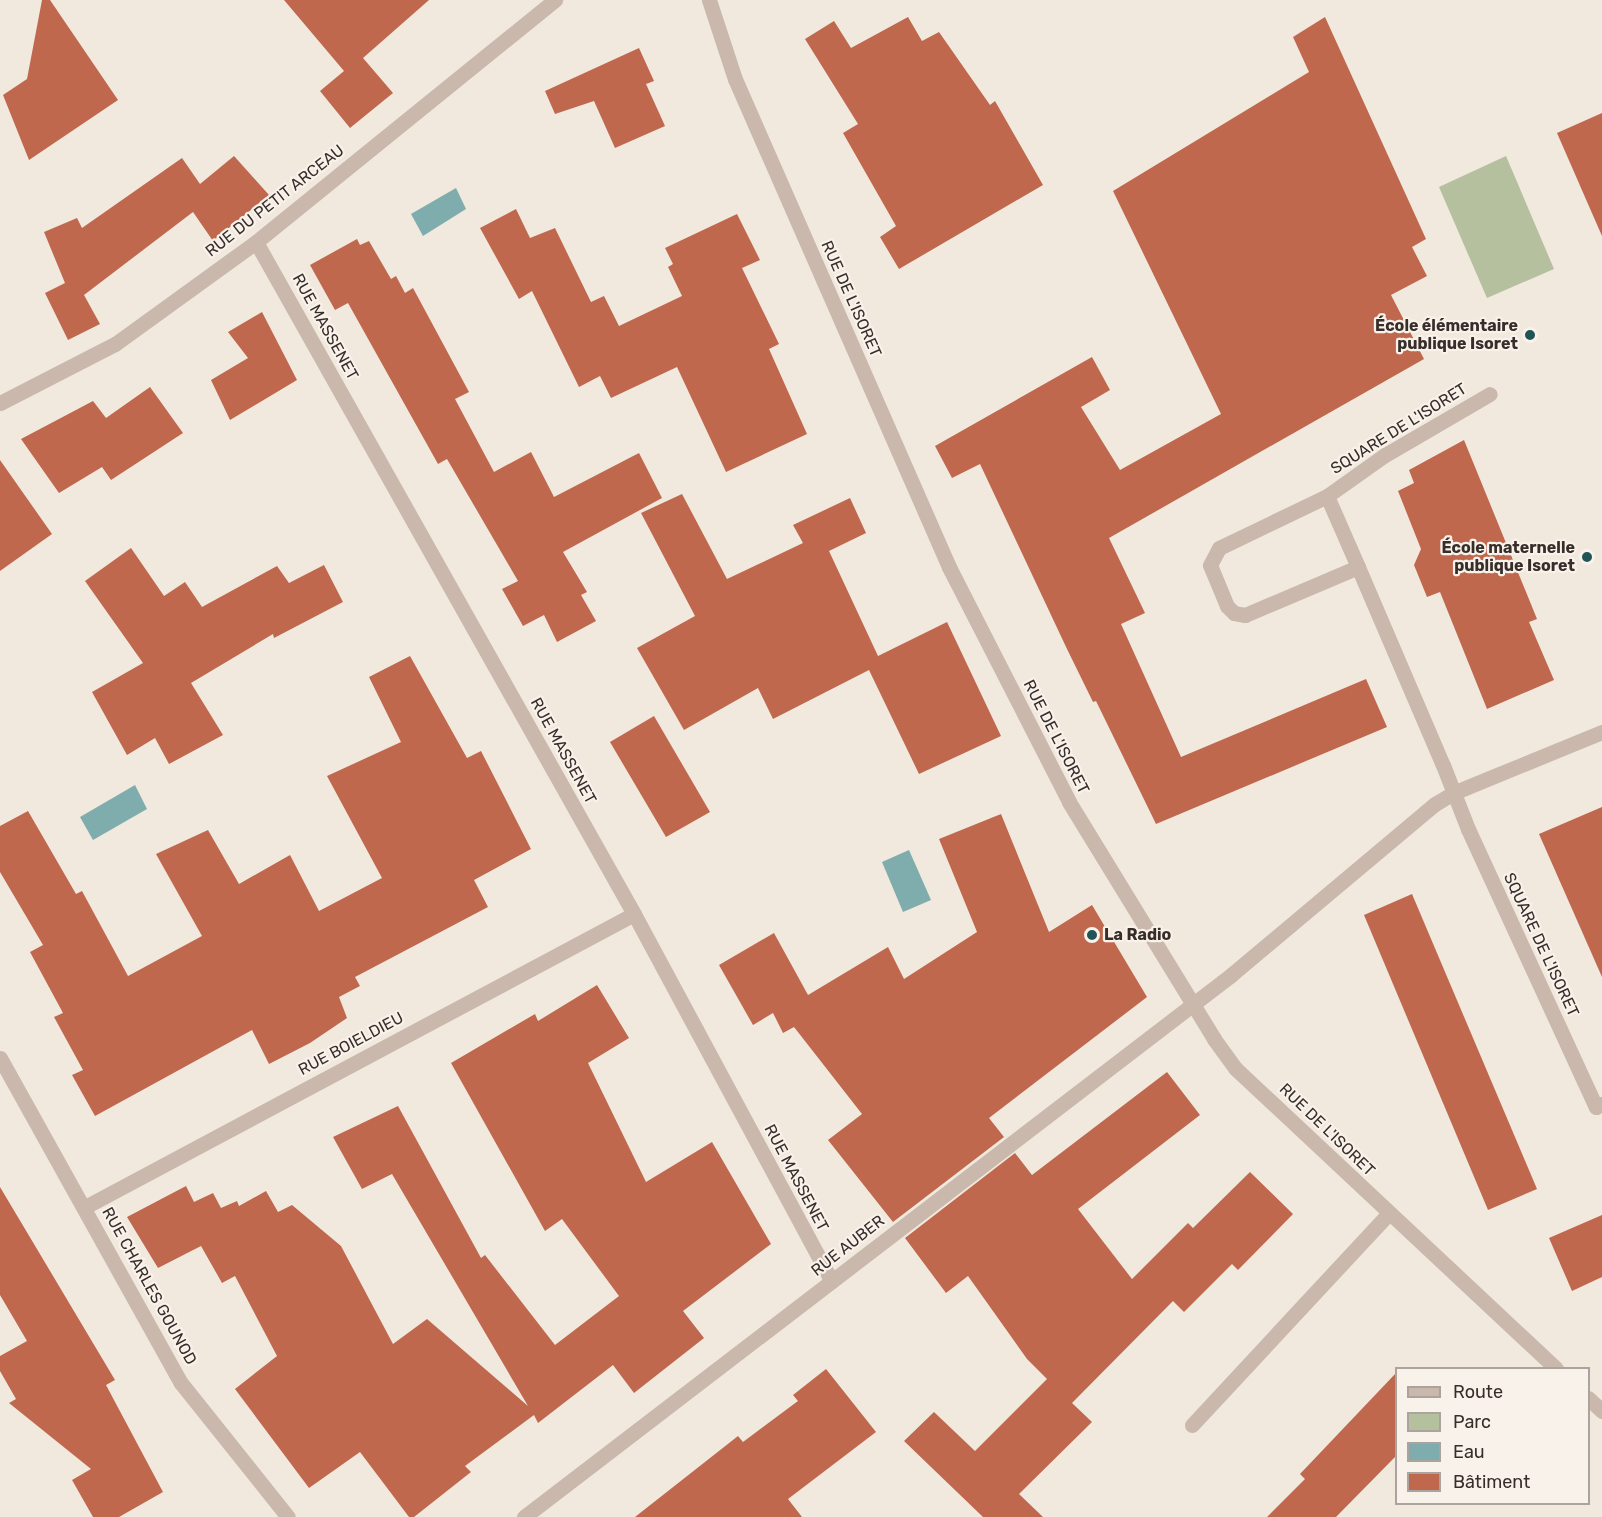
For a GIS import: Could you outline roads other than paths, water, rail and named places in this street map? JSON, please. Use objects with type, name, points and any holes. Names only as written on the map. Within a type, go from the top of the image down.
[{"type":"street","name":"RUE DU PETIT ARCEAU","points":[[0,403],[115,345],[256,242],[555,0]]},
{"type":"street","name":"RUE DE L'ISORET","points":[[709,0],[735,79],[949,567],[1069,802],[1193,1004],[1236,1069],[1388,1214],[1555,1367]]},
{"type":"street","name":"RUE MASSENET","points":[[256,242],[634,914],[832,1281]]},
{"type":"street","name":"SQUARE DE L'ISORET","points":[[1358,567],[1245,615],[1231,610],[1212,572],[1211,559],[1219,548],[1327,496],[1385,455],[1490,393]]},
{"type":"street","name":"SQUARE DE L'ISORET","points":[[1327,496],[1453,793],[1596,1107],[1602,1104]]},
{"type":"street","points":[[1193,1004],[1453,793],[1602,732]]},
{"type":"street","name":"RUE BOIELDIEU","points":[[85,1207],[634,914]]},
{"type":"street","name":"RUE AUBER","points":[[524,1517],[1193,1004]]},
{"type":"street","name":"RUE CHARLES GOUNOD","points":[[0,1058],[181,1383],[288,1517]]},
{"type":"street","points":[[1192,1425],[1388,1214]]},
{"type":"street","points":[[1590,1400],[1602,1411]]},
{"type":"water","points":[[456,188],[466,209],[423,236],[411,214]]},
{"type":"water","points":[[135,785],[147,809],[93,840],[80,817]]},
{"type":"water","points":[[909,850],[931,900],[903,912],[882,862]]},
{"type":"place","name":"École élémentaire publique Isoret","points":[[1530,335]]},
{"type":"place","name":"École maternelle publique Isoret","points":[[1587,557]]},
{"type":"place","name":"La Radio","points":[[1092,935]]}]
